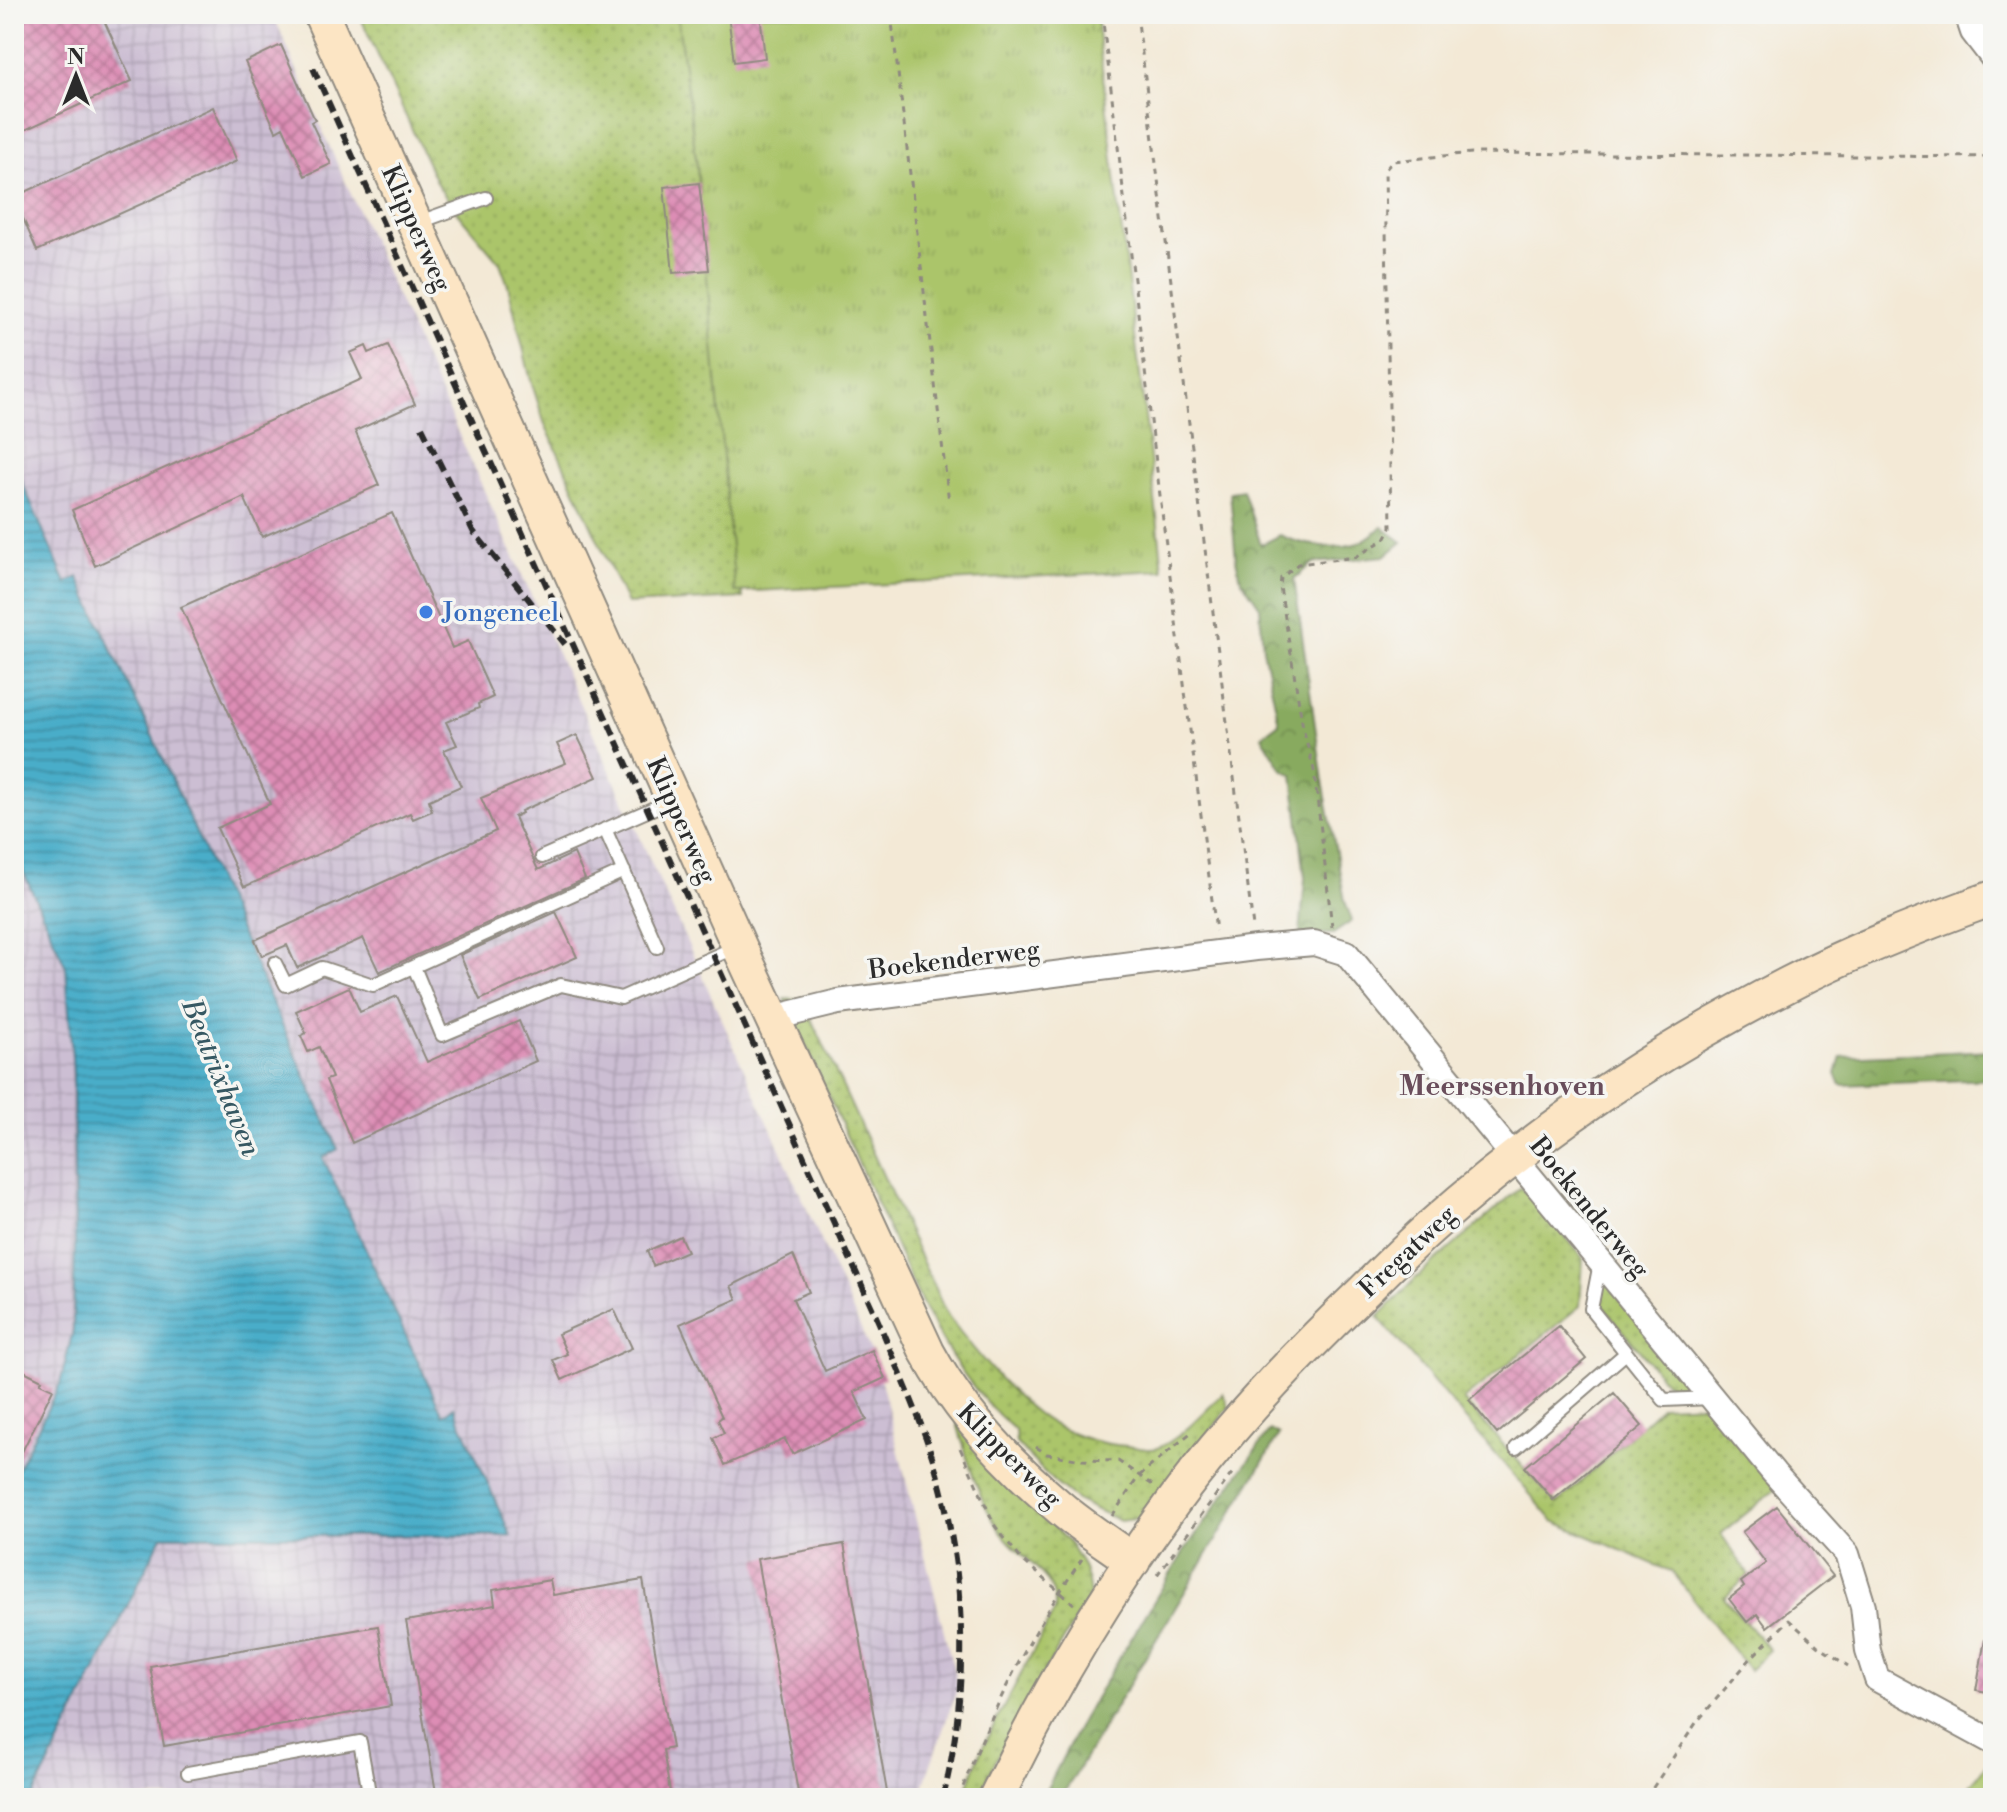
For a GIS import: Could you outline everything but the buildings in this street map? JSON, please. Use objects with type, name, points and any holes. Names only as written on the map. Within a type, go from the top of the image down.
[{"type":"street","name":"Klipperweg","points":[[321,14],[909,1318],[954,1398],[996,1448],[1059,1507],[1142,1572]]},
{"type":"street","points":[[1967,14],[1973,32],[1993,58]]},
{"type":"street","name":"Fregatweg","points":[[996,1798],[1095,1620],[1142,1572],[1175,1499],[1265,1390],[1319,1333],[1422,1235],[1514,1158],[1624,1080],[1757,1001],[1839,961],[1993,898]]},
{"type":"street","name":"Boekenderweg","points":[[773,1018],[838,1002],[1256,948],[1314,943],[1346,953],[1774,1473],[1847,1554],[1863,1606],[1868,1651],[1877,1679]]},
{"type":"street","points":[[1877,1679],[1993,1742]]},
{"type":"lane","points":[[428,219],[486,198]]},
{"type":"lane","points":[[542,857],[673,799]]},
{"type":"lane","points":[[605,829],[657,947]]},
{"type":"lane","points":[[275,963],[286,985],[322,968],[373,985],[624,871]]},
{"type":"lane","points":[[414,967],[442,1035],[561,985],[621,998],[739,946]]},
{"type":"lane","points":[[1600,1263],[1591,1309],[1664,1400],[1712,1398]]},
{"type":"lane","points":[[1516,1448],[1626,1353]]},
{"type":"lane","points":[[188,1773],[360,1742],[370,1798]]},
{"type":"path","points":[[891,14],[949,502]]},
{"type":"path","points":[[1102,14],[1219,953]]},
{"type":"path","points":[[1137,14],[1256,948]]},
{"type":"path","points":[[1331,947],[1332,928],[1314,770],[1303,728],[1280,587],[1281,578],[1298,564],[1356,557],[1385,539],[1391,527],[1385,170],[1393,161],[1472,153],[1993,157]]},
{"type":"path","name":"Klipperweg","points":[[1027,1443],[1047,1454],[1082,1460],[1118,1461],[1139,1476]]},
{"type":"path","points":[[959,1445],[986,1511],[1008,1544],[1059,1593],[1095,1620]]},
{"type":"path","points":[[1142,1572],[1171,1559],[1235,1469]]},
{"type":"path","points":[[1646,1798],[1696,1723],[1752,1657],[1789,1620],[1828,1653],[1877,1679]]},
{"type":"shaded area","name":"Beatrixhaven","points":[[14,14],[273,14],[327,141],[877,1365],[958,1687],[919,1798],[14,1798]]},
{"type":"green space","points":[[359,14],[693,14],[692,120],[743,598],[627,604],[544,422],[500,263],[437,184]]},
{"type":"green space","points":[[677,14],[1096,14],[1163,570],[735,592],[697,165]]},
{"type":"green space","points":[[1243,490],[1261,545],[1280,535],[1317,546],[1346,546],[1362,541],[1382,527],[1402,542],[1385,556],[1313,563],[1294,579],[1323,781],[1345,901],[1352,921],[1333,934],[1300,934],[1305,878],[1293,775],[1282,769],[1262,736],[1279,723],[1263,649],[1260,607],[1241,579],[1236,560],[1230,492]]},
{"type":"green space","points":[[785,999],[803,1000],[946,1313],[982,1359],[1027,1405],[1056,1426],[1082,1437],[1150,1449],[1165,1444],[1183,1432],[1223,1393],[1229,1407],[1142,1518],[1120,1521],[1078,1501],[1054,1482],[1016,1443],[1015,1430],[990,1407],[950,1354],[918,1296]]},
{"type":"green space","points":[[1993,1050],[1993,1079],[1841,1085],[1836,1074],[1841,1057]]},
{"type":"green space","points":[[1520,1188],[1534,1198],[1583,1258],[1580,1306],[1463,1400],[1557,1504],[1662,1406],[1706,1404],[1776,1489],[1721,1534],[1749,1575],[1724,1598],[1770,1650],[1749,1670],[1672,1572],[1553,1521],[1378,1317],[1415,1279]]},
{"type":"green space","points":[[1604,1277],[1697,1391],[1674,1393],[1599,1301]]},
{"type":"green space","points":[[957,1423],[1011,1485],[1072,1547],[1087,1577],[1090,1595],[1020,1713],[977,1798],[963,1798],[983,1746],[1055,1610],[1054,1597],[1044,1576],[1001,1532],[986,1507]]},
{"type":"green space","points":[[1270,1430],[1279,1435],[1061,1798],[1042,1798],[1083,1718],[1185,1550]]},
{"type":"green space","points":[[1993,1755],[1993,1798],[1961,1798]]},
{"type":"water","points":[[14,464],[66,583],[78,577],[338,1149],[323,1158],[443,1415],[454,1407],[511,1536],[162,1536],[32,1798],[14,1798],[14,1476],[60,1384],[73,1330],[73,1073],[66,967],[14,851]]},
{"type":"railway","points":[[313,68],[879,1323],[926,1438],[948,1517],[955,1557],[961,1637],[957,1718],[943,1798]]},
{"type":"railway","points":[[422,427],[473,531],[565,644]]},
{"type":"place","name":"Jongeneel","points":[[426,612]]},
{"type":"district","name":"Meerssenhoven","points":[[1502,1085]]}]
